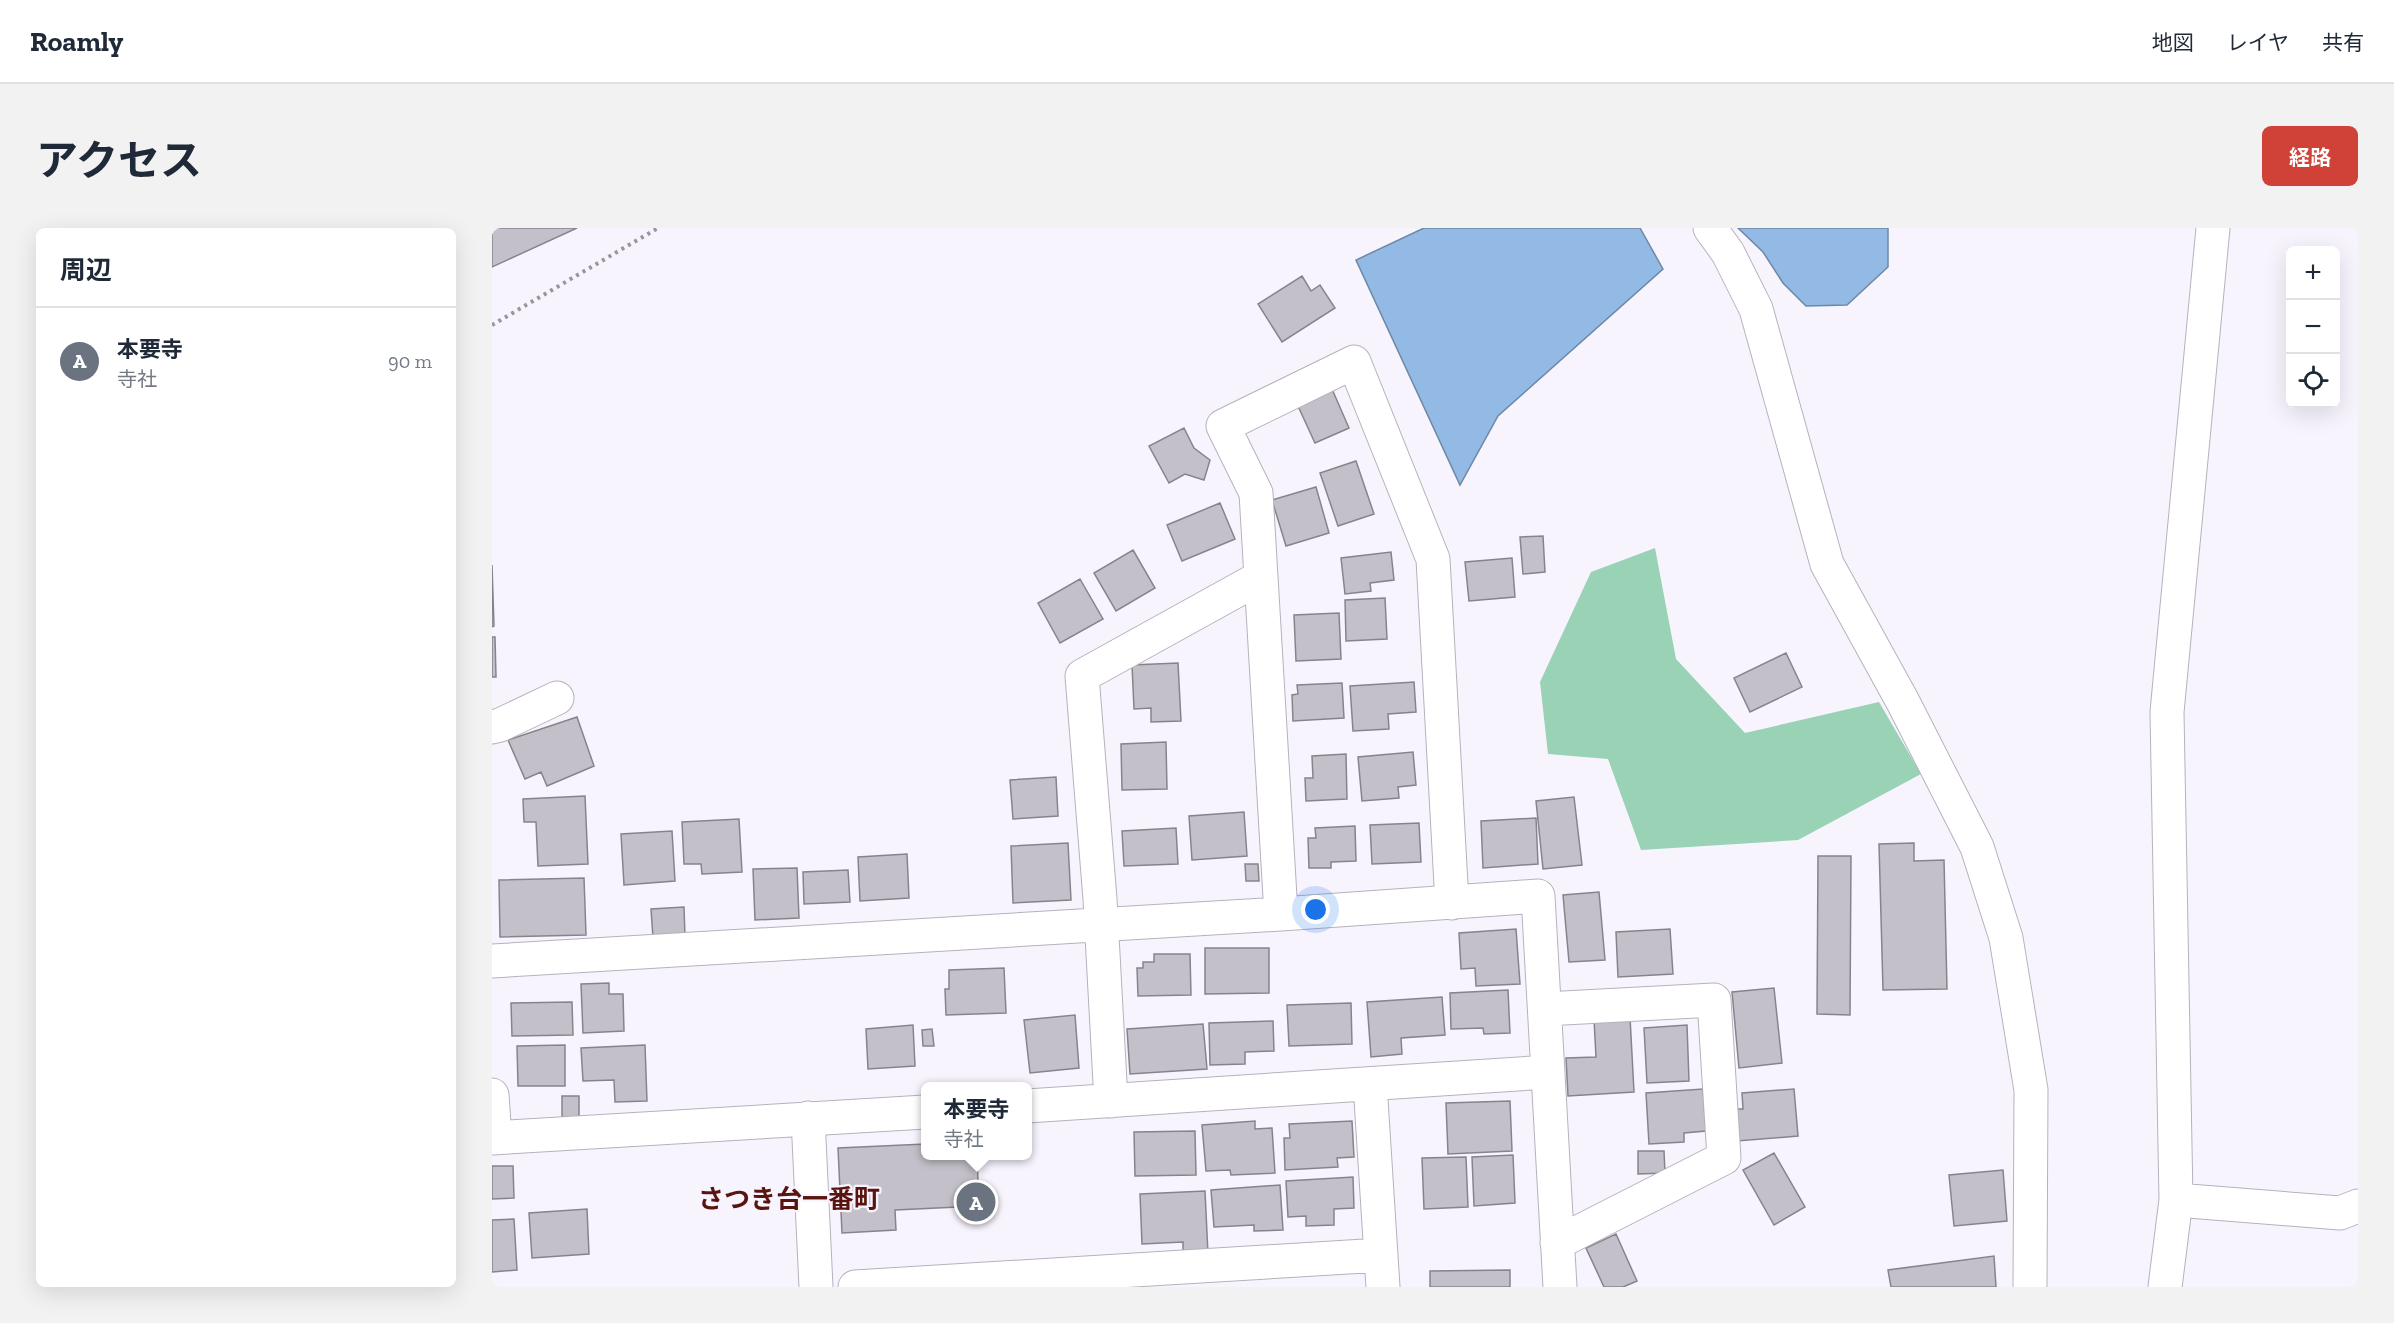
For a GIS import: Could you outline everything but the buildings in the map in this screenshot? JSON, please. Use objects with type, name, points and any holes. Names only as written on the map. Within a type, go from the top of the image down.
[{"type":"street","points":[[1710,228],[1728,253],[1756,309],[1827,564],[1903,702],[1977,847],[2006,938],[2031,1090],[2030,1287]]},
{"type":"street","points":[[2165,1287],[2176,1200],[2166,712],[2213,228]]},
{"type":"street","points":[[1281,914],[1256,493],[1223,426],[1354,363],[1433,559],[1452,903]]},
{"type":"street","points":[[1111,1101],[1082,676],[1262,577]]},
{"type":"street","points":[[492,727],[557,698]]},
{"type":"street","points":[[492,961],[1281,914],[1538,896],[1560,1287]]},
{"type":"street","points":[[1545,1009],[1714,999],[1724,1158],[1557,1243]]},
{"type":"street","points":[[1032,1106],[1548,1071]]},
{"type":"street","points":[[1370,1083],[1383,1287]]},
{"type":"street","points":[[492,1095],[493,1138],[921,1112]]},
{"type":"street","points":[[808,1118],[816,1287]]},
{"type":"street","points":[[2176,1200],[2340,1213],[2358,1206]]},
{"type":"street","points":[[855,1287],[961,1284],[1381,1255]]},
{"type":"path","points":[[492,325],[658,228]]},
{"type":"green space","points":[[1655,548],[1676,659],[1745,733],[1879,702],[1921,774],[1798,840],[1641,850],[1608,759],[1548,754],[1540,682],[1591,572]]},
{"type":"water","points":[[1424,228],[1640,228],[1663,269],[1498,416],[1460,485],[1356,260]]},
{"type":"water","points":[[1738,228],[1888,228],[1888,267],[1847,305],[1806,306],[1783,283],[1763,252]]},
{"type":"place","name":"本要寺","points":[[976,1202]]},
{"type":"district","name":"さつき台一番町","points":[[789,1199]]}]
